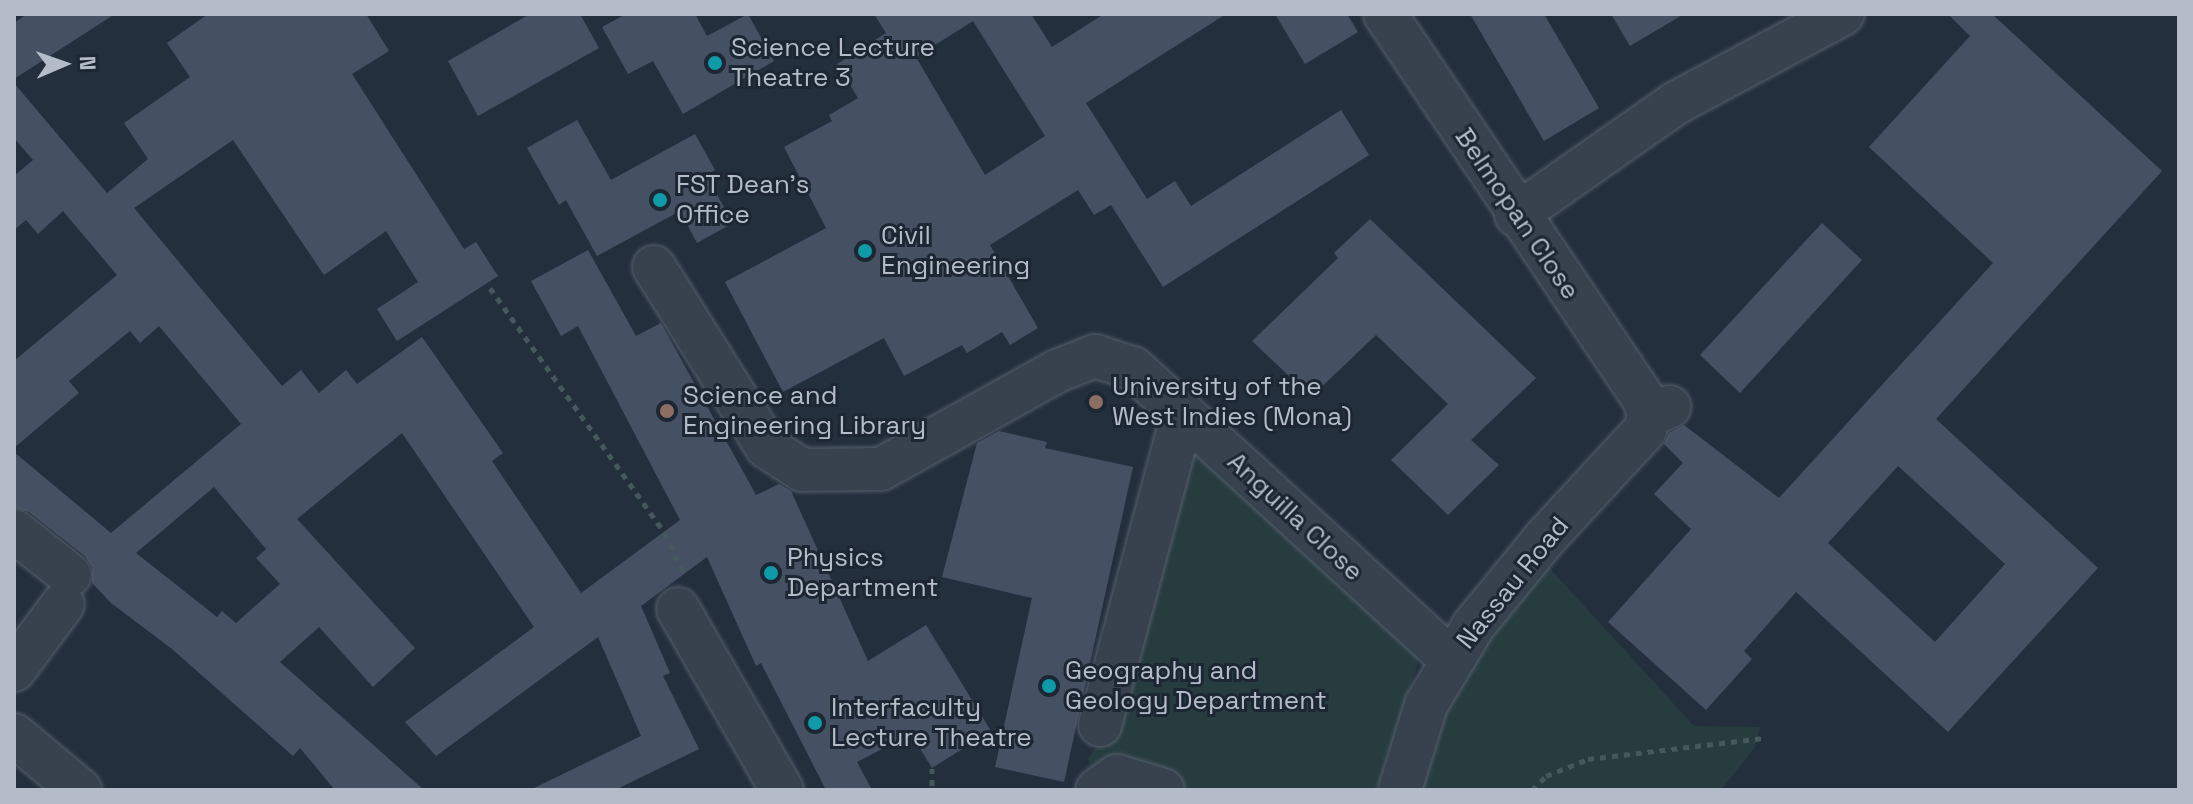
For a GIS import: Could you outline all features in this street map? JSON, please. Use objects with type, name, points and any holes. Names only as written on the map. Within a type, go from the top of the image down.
[{"type":"street","name":"Belmopan Close","points":[[1385,14],[1516,215],[1644,399],[1659,411]]},
{"type":"street","points":[[1516,215],[1676,103],[1843,14]]},
{"type":"street","name":"Anguilla Close","points":[[654,267],[767,447],[802,470],[881,469],[1095,356],[1133,368],[1452,660]]},
{"type":"street","name":"Nassau Road","points":[[1400,790],[1426,705],[1452,660],[1546,537],[1659,411]]},
{"type":"street","points":[[1100,725],[1183,413]]},
{"type":"street","points":[[14,531],[66,590],[14,670]]},
{"type":"street","points":[[678,609],[782,790]]},
{"type":"street","points":[[14,735],[80,790]]},
{"type":"street","points":[[1097,790],[1117,776],[1163,790]]},
{"type":"path","points":[[490,288],[665,533],[686,578],[678,609]]},
{"type":"path","points":[[1532,790],[1546,776],[1588,759],[1764,738]]},
{"type":"path","points":[[932,768],[932,790]]},
{"type":"green space","points":[[1186,424],[1422,651],[1376,790],[1092,790],[1096,780],[1088,758],[1112,724]]},
{"type":"green space","points":[[1545,563],[1694,726],[1760,727],[1754,749],[1721,790],[1412,790],[1436,701]]},
{"type":"building","points":[[27,14],[115,14],[14,79],[14,23]]},
{"type":"building","points":[[208,14],[366,14],[389,51],[352,74],[464,249],[476,242],[498,276],[397,341],[377,309],[418,282],[386,231],[324,275],[233,140],[134,208],[282,386],[301,370],[319,393],[346,370],[357,384],[422,337],[503,453],[492,461],[581,593],[680,520],[578,326],[561,336],[531,281],[588,250],[636,336],[661,323],[756,495],[779,484],[791,491],[868,661],[926,625],[991,731],[932,768],[911,734],[857,762],[872,790],[826,790],[761,663],[756,666],[707,557],[641,606],[670,673],[663,676],[699,749],[615,790],[530,790],[641,736],[598,637],[436,756],[405,722],[534,627],[402,433],[297,519],[415,648],[373,687],[319,627],[280,662],[424,790],[335,790],[300,748],[293,756],[172,649],[111,603],[92,583],[92,567],[85,556],[29,512],[14,508],[14,452],[111,533],[241,424],[159,326],[140,343],[130,331],[69,381],[79,393],[14,448],[14,361],[117,275],[63,211],[38,234],[26,220],[14,230],[14,176],[33,160],[14,138],[14,83],[107,193],[148,159],[124,123],[190,77],[167,43]],"holes":[[[214,487],[266,549],[256,558],[280,584],[236,623],[222,611],[217,617],[136,553]]]},
{"type":"building","points":[[530,14],[580,14],[599,48],[478,116],[448,61]]},
{"type":"building","points":[[626,14],[695,14],[707,36],[748,14],[774,61],[683,114],[653,61],[628,74],[602,27]]},
{"type":"building","points":[[874,14],[1031,14],[1052,47],[1104,14],[1226,14],[1086,103],[1147,199],[1175,181],[1191,206],[1341,110],[1369,155],[1163,287],[1111,205],[1094,215],[1078,190],[990,245],[1038,328],[1010,345],[1002,332],[967,353],[962,345],[904,376],[884,338],[783,392],[725,282],[826,228],[784,147],[832,121],[829,115],[858,98],[837,64],[886,33]],"holes":[[[973,21],[1045,136],[985,175],[916,57]]]},
{"type":"building","points":[[1275,14],[1347,14],[1358,32],[1305,64]]},
{"type":"building","points":[[1470,14],[1544,14],[1599,108],[1544,141]]},
{"type":"building","points":[[1611,14],[1684,14],[1630,46]]},
{"type":"building","points":[[1948,14],[1992,14],[2162,171],[1936,419],[2098,568],[1948,732],[1796,592],[1744,651],[1752,659],[1706,710],[1608,622],[1691,529],[1654,494],[1683,463],[1664,444],[1669,433],[1684,425],[1779,498],[1993,263],[1869,147],[1970,36]],"holes":[[[1898,466],[2005,564],[1935,642],[1828,543]]]},
{"type":"building","name":"FST Dean's Office","points":[[577,120],[611,180],[695,134],[715,170],[706,175],[733,223],[697,243],[680,211],[597,256],[566,200],[559,205],[527,148]]},
{"type":"building","points":[[1370,219],[1536,378],[1471,440],[1499,465],[1448,515],[1391,460],[1448,404],[1376,335],[1311,397],[1252,341],[1338,258],[1334,253]]},
{"type":"building","points":[[1822,223],[1862,260],[1740,393],[1700,355]]},
{"type":"building","name":"Geography and Geology Department","points":[[999,431],[1047,442],[1045,448],[1133,467],[1064,782],[995,767],[1032,598],[942,577],[977,443]]},
{"type":"place","name":"Science Lecture Theatre 3","points":[[715,63]]},
{"type":"place","name":"FST Dean's Office","points":[[660,200]]},
{"type":"place","name":"Civil Engineering","points":[[865,251]]},
{"type":"place","name":"University of the West Indies (Mona)","points":[[1096,402]]},
{"type":"place","name":"Science and Engineering Library","points":[[667,411]]},
{"type":"place","name":"Physics Department","points":[[771,573]]},
{"type":"place","name":"Geography and Geology Department","points":[[1049,686]]},
{"type":"place","name":"Interfaculty Lecture Theatre","points":[[815,723]]}]
